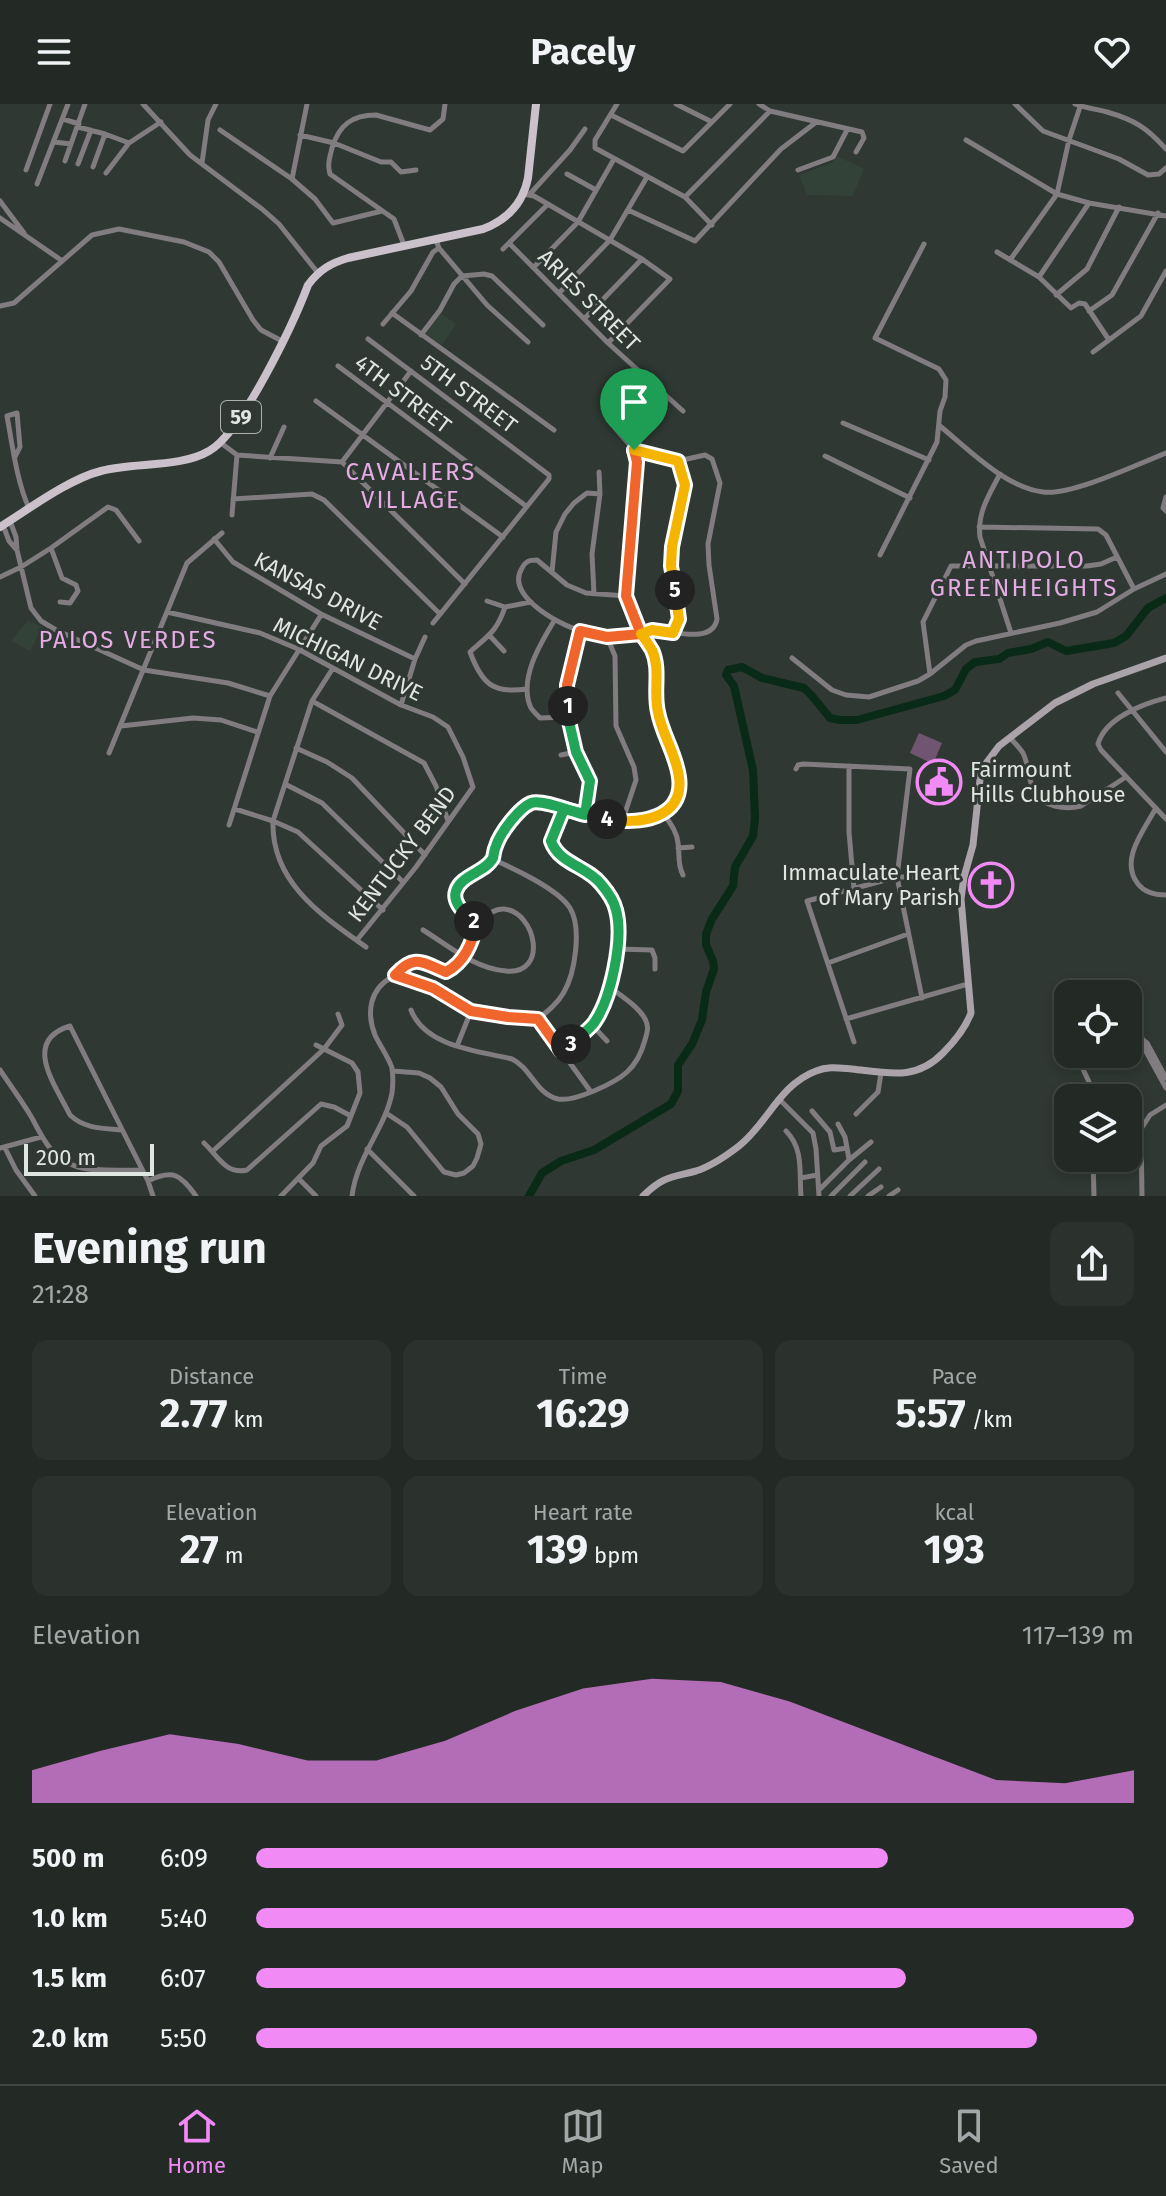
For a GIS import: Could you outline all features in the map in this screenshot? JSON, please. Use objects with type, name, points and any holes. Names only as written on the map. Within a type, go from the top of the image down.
[{"type":"main road","points":[[318,273],[333,263],[404,245],[438,244],[491,226],[512,210],[526,194],[536,104]]},
{"type":"main road","name":"59","points":[[5,524],[75,482],[100,471],[199,456],[221,443],[238,421],[282,341],[308,285],[318,273]]},
{"type":"street","points":[[26,170],[50,104]]},
{"type":"street","points":[[37,184],[68,104]]},
{"type":"street","points":[[65,161],[85,104]]},
{"type":"street","points":[[143,104],[190,155],[279,224],[318,273]]},
{"type":"street","points":[[202,163],[208,120],[216,104]]},
{"type":"street","points":[[292,179],[307,104]]},
{"type":"street","points":[[404,245],[394,219],[330,174],[328,166],[334,143],[342,127],[368,115],[430,130],[443,119],[445,104]]},
{"type":"street","points":[[617,104],[595,140],[597,150],[685,197],[712,225]]},
{"type":"street","points":[[676,104],[712,122]]},
{"type":"street","points":[[611,115],[683,151],[730,104]]},
{"type":"street","points":[[759,104],[770,111],[862,132],[864,135],[856,152]]},
{"type":"street","points":[[1015,104],[1043,131],[1119,159],[1148,175],[1159,174],[1166,168]]},
{"type":"street","points":[[1010,260],[1057,194],[1079,105],[1107,112],[1146,128],[1166,149]]},
{"type":"street","points":[[685,197],[770,111]]},
{"type":"street","points":[[63,119],[129,143]]},
{"type":"street","points":[[106,173],[129,143],[161,122]]},
{"type":"street","points":[[628,210],[695,241],[781,149],[815,123]]},
{"type":"street","points":[[585,129],[570,150],[526,194],[610,240],[670,279],[608,343]]},
{"type":"street","points":[[78,164],[91,130]]},
{"type":"street","points":[[220,130],[292,179],[315,199],[333,223],[383,210]]},
{"type":"street","points":[[798,170],[829,159],[847,130]]},
{"type":"street","points":[[93,167],[105,134]]},
{"type":"street","points":[[300,135],[334,143],[381,162],[391,162],[401,172],[416,170]]},
{"type":"street","points":[[966,140],[1057,194],[1089,203],[1166,216]]},
{"type":"street","points":[[54,142],[71,144]]},
{"type":"street","points":[[534,267],[578,222],[614,159]]},
{"type":"street","points":[[567,174],[596,190]]},
{"type":"street","points":[[560,292],[610,240],[647,177]]},
{"type":"street","points":[[0,201],[27,237]]},
{"type":"street","points":[[1039,277],[1089,203]]},
{"type":"street","points":[[503,249],[547,205]]},
{"type":"street","points":[[1056,295],[1087,269],[1119,207]]},
{"type":"street","points":[[1089,311],[1112,295],[1158,213]]},
{"type":"street","points":[[0,218],[61,260]]},
{"type":"street","points":[[0,306],[14,303],[92,235],[119,229],[184,242],[209,252],[219,262],[261,330],[282,341]]},
{"type":"street","name":"ARIES STREET","points":[[509,243],[608,343],[683,411]]},
{"type":"street","points":[[383,324],[411,291],[438,244],[487,305],[528,342]]},
{"type":"street","points":[[880,555],[937,442],[940,411],[945,397],[946,380],[939,369],[875,338],[924,244]]},
{"type":"street","points":[[997,252],[1039,277],[1071,308],[1085,304],[1109,340]]},
{"type":"street","points":[[585,318],[642,259]]},
{"type":"street","points":[[1093,352],[1141,316],[1166,271]]},
{"type":"street","points":[[421,335],[462,276],[484,274],[492,276],[543,325]]},
{"type":"street","points":[[392,313],[554,430]]},
{"type":"street","name":"5TH STREET","points":[[368,339],[548,473],[549,477],[526,506]]},
{"type":"street","name":"4TH STREET","points":[[338,366],[526,506]]},
{"type":"street","points":[[342,462],[412,370]]},
{"type":"street","points":[[316,401],[503,537]]},
{"type":"street","points":[[15,457],[20,447],[17,413],[7,416],[15,457],[25,500],[29,509]]},
{"type":"street","points":[[843,423],[929,460]]},
{"type":"street","points":[[939,426],[1000,474],[1032,490],[1055,493],[1166,453]]},
{"type":"street","points":[[270,458],[284,427]]},
{"type":"street","points":[[477,923],[466,915],[456,901],[456,892],[461,884],[492,859],[496,844],[506,828],[529,804],[538,802],[585,815],[640,822],[664,814],[676,797],[679,775],[656,705],[656,664],[626,596],[637,462],[634,450],[615,428]]},
{"type":"street","points":[[221,443],[237,455],[342,462],[465,584]]},
{"type":"street","points":[[626,596],[594,594],[567,585],[537,560],[524,564],[519,574],[521,588],[531,602],[554,621],[580,631],[607,637],[652,630],[689,635],[711,631],[715,627],[717,619],[708,544],[720,483],[709,457],[705,455],[678,461],[634,450]]},
{"type":"street","points":[[232,515],[237,455]]},
{"type":"street","points":[[825,456],[910,498]]},
{"type":"street","points":[[673,633],[679,619],[671,566],[672,547],[685,485],[678,461]]},
{"type":"street","points":[[594,594],[592,554],[600,494],[599,472]]},
{"type":"street","points":[[1000,474],[980,513],[979,527],[1011,633]]},
{"type":"street","points":[[552,572],[556,532],[565,514],[587,493],[600,494]]},
{"type":"street","points":[[233,499],[312,494],[324,500],[440,614]]},
{"type":"street","points":[[1166,497],[1163,508],[1166,511]]},
{"type":"street","points":[[433,623],[526,506]]},
{"type":"street","points":[[0,577],[51,548],[108,507],[116,510],[139,541]]},
{"type":"street","points":[[5,524],[9,541],[17,550],[31,608],[41,621],[144,670],[228,683],[270,696]]},
{"type":"street","points":[[979,527],[1098,529],[1106,535],[1134,589]]},
{"type":"street","points":[[109,753],[187,563],[222,533]]},
{"type":"street","name":"KANSAS DRIVE","points":[[214,539],[233,562],[321,614],[415,659]]},
{"type":"street","points":[[51,548],[62,578],[76,585],[78,591],[70,603],[60,602]]},
{"type":"street","points":[[930,674],[923,622],[949,569],[954,566],[1087,566],[1117,557]]},
{"type":"street","points":[[792,658],[823,684],[846,695],[869,697],[918,681],[966,645],[1097,612],[1166,574]]},
{"type":"street","points":[[487,601],[505,607],[531,602]]},
{"type":"street","points":[[505,607],[499,624],[470,652],[483,678],[499,690],[527,689]]},
{"type":"street","name":"MICHIGAN DRIVE","points":[[167,612],[260,633],[298,649],[401,705],[433,717],[448,727],[473,787]]},
{"type":"street","points":[[229,825],[270,696],[321,614]]},
{"type":"street","points":[[554,621],[538,649],[527,689],[531,708],[540,718],[568,717]]},
{"type":"street","points":[[580,631],[567,685],[568,717],[576,752],[590,781],[585,815]]},
{"type":"street","points":[[489,635],[504,651]]},
{"type":"street","points":[[607,637],[615,656],[616,726],[634,767],[636,780],[622,822]]},
{"type":"street","points":[[401,705],[424,638]]},
{"type":"street","points":[[643,1196],[656,1183],[673,1175],[697,1171],[710,1165],[749,1136],[792,1084],[817,1070],[831,1067],[881,1073],[915,1072],[936,1060],[965,1028],[971,1013],[961,899],[973,845],[981,770],[999,746],[1055,703],[1093,684],[1166,658]]},
{"type":"street","points":[[273,821],[312,701],[333,668]]},
{"type":"street","points":[[1118,693],[1166,752]]},
{"type":"street","points":[[1166,698],[1132,709],[1102,734],[1098,744],[1166,819]]},
{"type":"street","points":[[312,701],[424,763],[449,822]]},
{"type":"street","points":[[121,726],[193,718],[238,724],[257,732]]},
{"type":"street","points":[[1009,737],[1023,752],[1034,790],[1053,805],[1081,806],[1126,777]]},
{"type":"street","points":[[296,748],[352,778],[425,855]]},
{"type":"street","points":[[561,755],[576,752]]},
{"type":"street","points":[[796,769],[803,764],[910,769],[897,877],[922,998]]},
{"type":"street","points":[[849,766],[849,832],[854,889]]},
{"type":"street","points":[[285,784],[322,803],[403,882]]},
{"type":"street","name":"KENTUCKY BEND","points":[[357,940],[425,855],[473,787]]},
{"type":"street","points":[[1156,808],[1132,854],[1131,870],[1143,889],[1166,895]]},
{"type":"street","points":[[235,809],[298,832],[383,910]]},
{"type":"street","points":[[561,1051],[592,1025],[603,1008],[619,935],[616,909],[599,881],[554,849],[551,841],[564,809]]},
{"type":"street","points":[[664,814],[675,832],[677,859],[683,875]]},
{"type":"street","name":"KENTUCKY BEND","points":[[273,821],[273,839],[279,862],[289,881],[323,917],[366,947]]},
{"type":"street","points":[[678,848],[692,847]]},
{"type":"street","points":[[395,975],[433,988],[471,1011],[538,1019],[553,1006],[564,991],[573,964],[577,923],[570,907],[561,898],[517,870],[492,859]]},
{"type":"street","points":[[854,1042],[807,901],[897,877],[964,877]]},
{"type":"street","points":[[352,1196],[354,1178],[386,1113],[392,1092],[393,1071],[375,1035],[370,1014],[374,994],[384,980],[395,975],[407,963],[415,961],[428,963],[446,972],[463,957],[473,942],[477,923],[491,912],[505,909],[518,915],[528,925],[533,950],[530,963],[520,971],[504,971],[463,957],[423,930]]},
{"type":"street","points":[[828,963],[908,934]]},
{"type":"street","points":[[617,949],[652,950],[655,969]]},
{"type":"street","points":[[846,1019],[969,984]]},
{"type":"street","points":[[411,1010],[428,1033],[457,1046],[521,1063],[541,1091],[564,1099],[591,1092],[627,1073],[635,1064],[644,1043],[648,1027],[639,1010],[610,987]]},
{"type":"street","points":[[457,1046],[471,1011]]},
{"type":"street","points":[[213,1151],[324,1049],[342,1025],[338,1014]]},
{"type":"street","points":[[538,1019],[591,1092]]},
{"type":"street","points":[[592,1025],[607,1041]]},
{"type":"street","points":[[122,1130],[88,1127],[70,1115],[43,1061],[50,1038],[59,1029],[70,1026],[148,1181],[153,1196]]},
{"type":"street","points":[[1143,1040],[1166,1078]]},
{"type":"street","points":[[1143,1040],[1143,1046],[1166,1088]]},
{"type":"street","points":[[281,1196],[313,1163],[321,1146],[347,1126],[360,1093],[358,1072],[352,1063],[316,1045]]},
{"type":"street","points":[[0,1070],[41,1137],[65,1162],[97,1170],[142,1170]]},
{"type":"street","points":[[386,1113],[407,1127],[444,1172],[456,1175],[473,1166],[481,1144],[478,1134],[458,1114],[441,1087],[419,1073],[393,1071]]},
{"type":"street","points":[[856,1114],[878,1092],[881,1073]]},
{"type":"street","points":[[778,1098],[813,1133],[819,1193]]},
{"type":"street","points":[[204,1143],[229,1170],[238,1172],[247,1170],[321,1104],[351,1116]]},
{"type":"street","points":[[1142,1196],[1141,1129],[1150,1115],[1166,1105]]},
{"type":"street","points":[[812,1111],[827,1127],[834,1150],[847,1148]]},
{"type":"street","points":[[838,1124],[844,1133],[849,1160]]},
{"type":"street","points":[[786,1131],[798,1147],[801,1196]]},
{"type":"street","points":[[35,1196],[2,1148],[41,1137]]},
{"type":"street","points":[[819,1193],[849,1160],[871,1142]]},
{"type":"street","points":[[367,1149],[414,1196]]},
{"type":"street","points":[[831,1196],[865,1162]]},
{"type":"street","points":[[850,1196],[879,1169]]},
{"type":"street","points":[[1093,1172],[1094,1196]]},
{"type":"street","points":[[148,1181],[163,1173],[175,1175],[183,1179],[196,1196]]},
{"type":"street","points":[[801,1178],[817,1175]]},
{"type":"street","points":[[299,1179],[316,1196]]},
{"type":"street","points":[[868,1196],[881,1187]]},
{"type":"street","points":[[889,1196],[898,1190]]},
{"type":"shaded area","points":[[837,156],[864,169],[853,196],[807,195],[799,175],[832,163]]},
{"type":"shaded area","points":[[440,313],[456,324],[442,345],[426,334]]},
{"type":"shaded area","points":[[28,620],[42,627],[30,651],[11,641]]},
{"type":"shaded area","points":[[919,733],[942,743],[933,764],[910,753]]},
{"type":"waterway","points":[[529,1196],[542,1173],[561,1161],[594,1150],[671,1104],[678,1091],[678,1065],[692,1044],[702,1020],[706,992],[714,969],[706,945],[706,934],[733,886],[735,867],[753,836],[753,770],[734,686],[726,675],[728,670],[742,667],[762,678],[804,688],[830,718],[857,720],[944,696],[955,690],[966,669],[975,662],[999,659],[1008,653],[1048,642],[1066,651],[1114,643],[1126,636],[1148,608],[1166,598]]},
{"type":"place","name":"Fairmount Hills Clubhouse","points":[[939,782]]},
{"type":"place","name":"Immaculate Heart of Mary Parish","points":[[991,885]]},
{"type":"district","name":"CAVALIERS VILLAGE","points":[[411,486]]},
{"type":"district","name":"ANTIPOLO GREENHEIGHTS","points":[[1024,574]]},
{"type":"district","name":"PALOS VERDES","points":[[128,640]]},
{"type":"route","points":[[634,450],[637,462],[626,596],[641,634],[607,637],[580,631],[567,685],[568,717],[576,752],[590,781],[585,815],[564,809],[538,802],[529,804],[506,828],[496,844],[492,859],[461,884],[456,892],[456,901],[466,915],[477,923],[473,942],[463,957],[446,972],[428,963],[415,961],[407,963],[395,975],[433,988],[471,1011],[538,1019],[561,1051],[592,1025],[603,1008],[619,935],[616,909],[599,881],[554,849],[551,841],[564,809],[585,815],[622,822],[640,822],[664,814],[676,797],[679,785],[679,775],[656,705],[656,664],[641,634],[652,630],[673,633],[679,619],[671,566],[685,485],[678,461],[634,450]]}]
